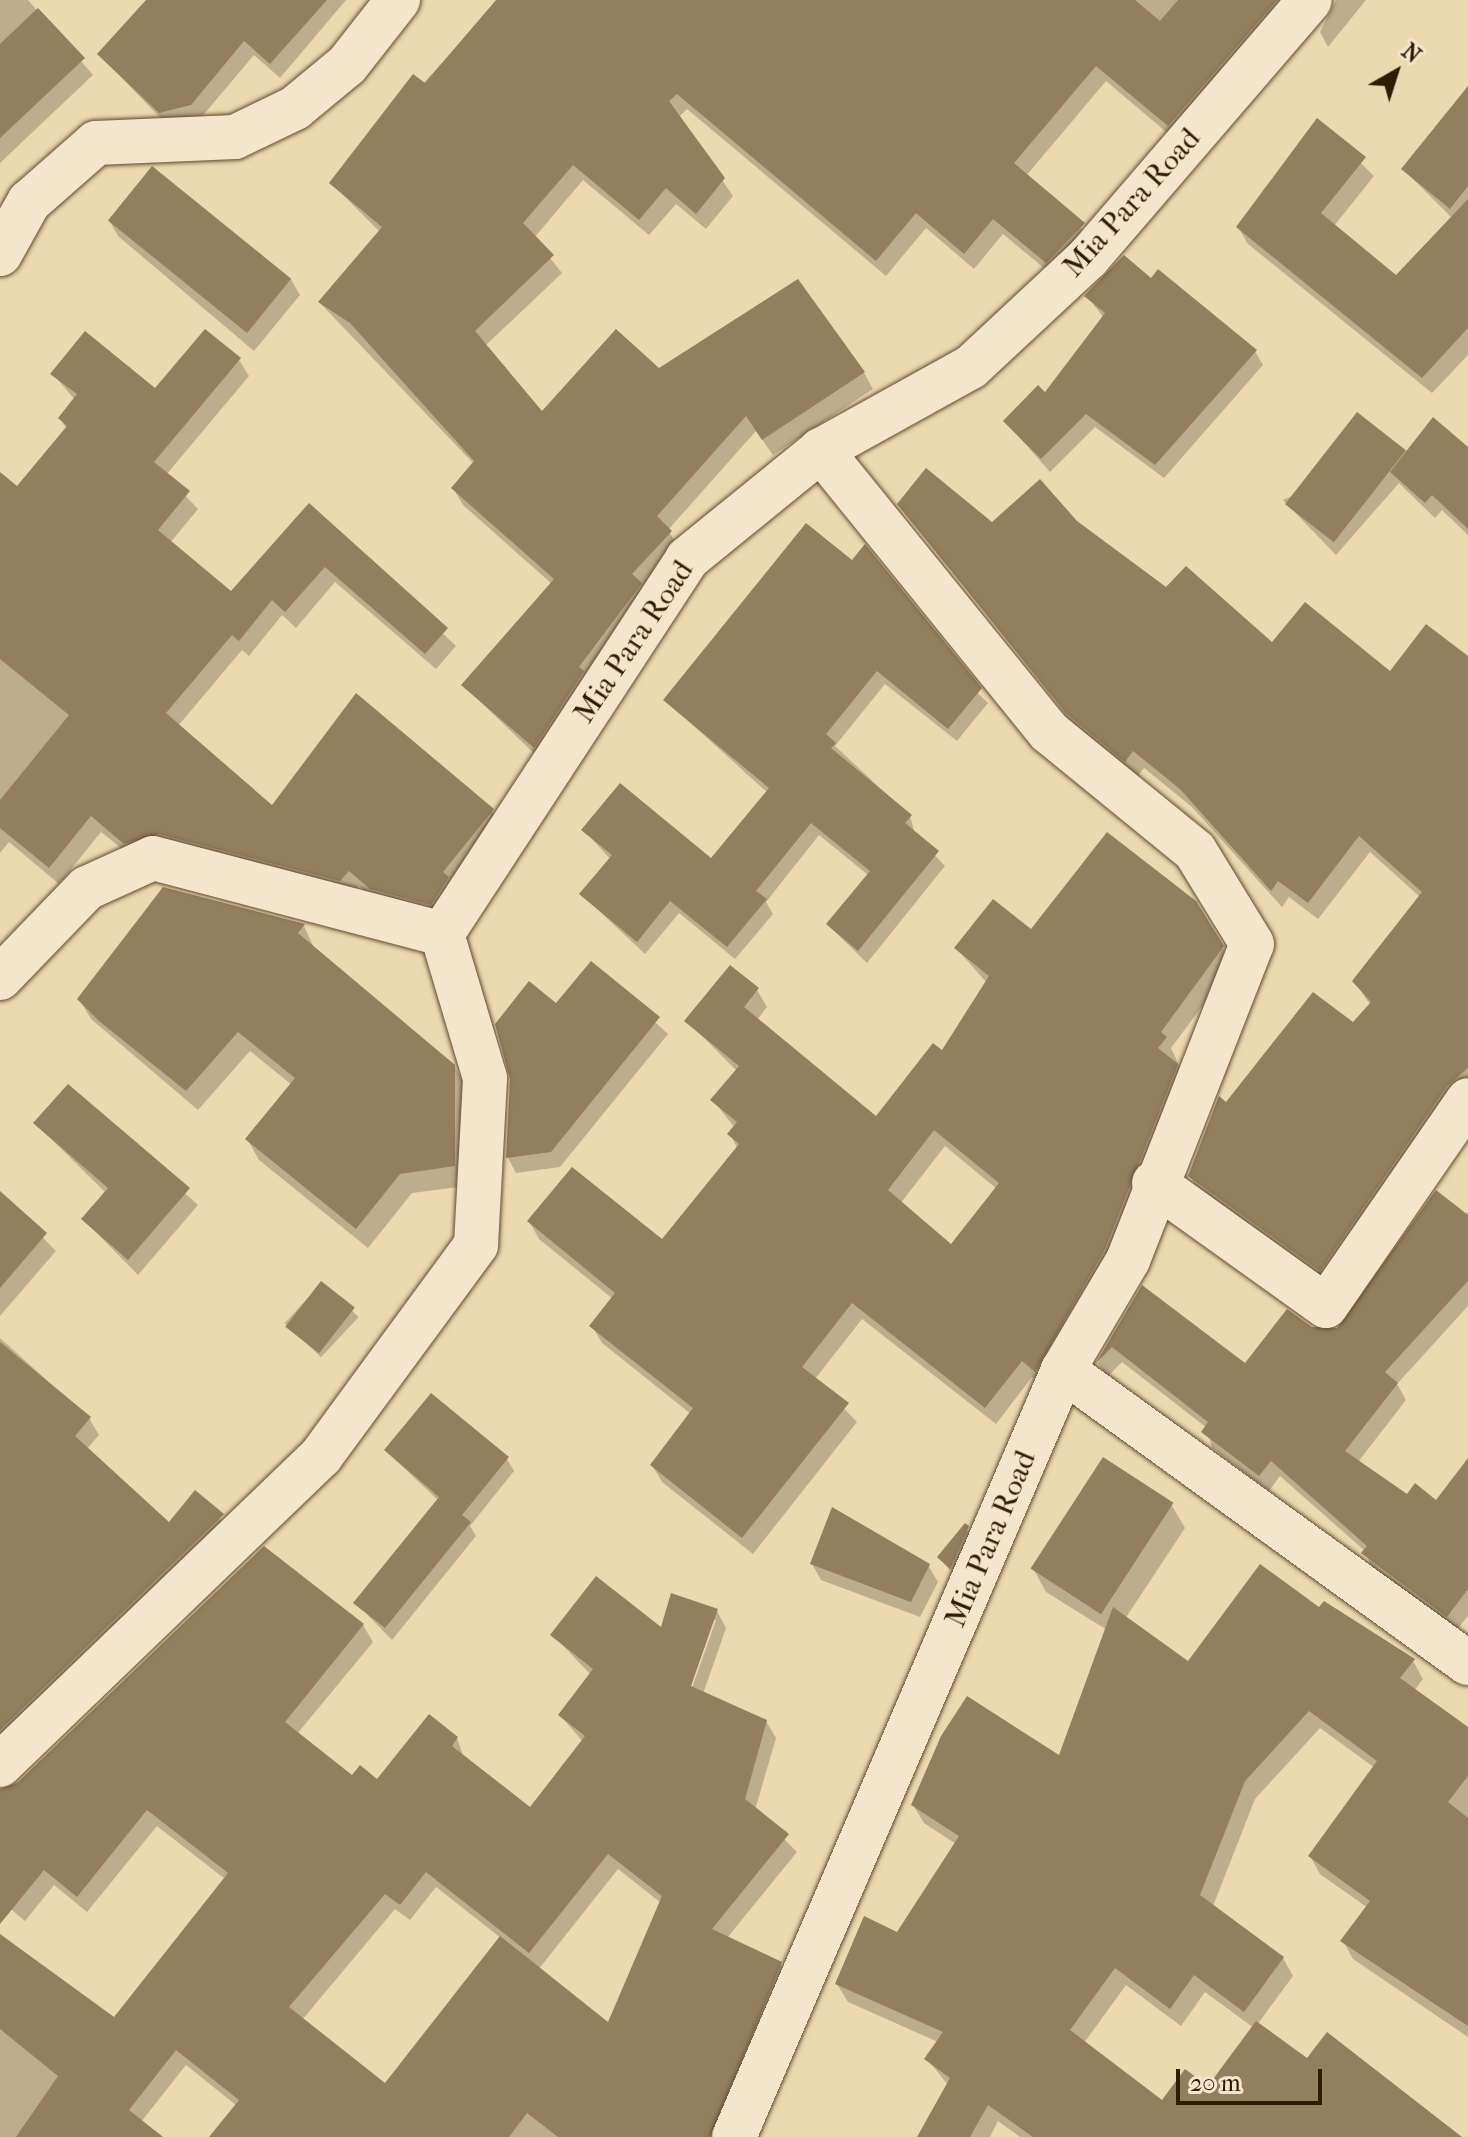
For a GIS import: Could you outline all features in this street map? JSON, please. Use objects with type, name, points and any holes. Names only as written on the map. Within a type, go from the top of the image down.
[{"type":"street","points":[[0,254],[29,202],[96,143],[235,137],[295,108],[347,65],[398,0]]},
{"type":"street","name":"Mia Para Road","points":[[442,934],[687,559],[821,450],[971,367],[1088,258],[1310,0]]},
{"type":"street","name":"Mia Para Road","points":[[734,2137],[1063,1370],[1128,1260],[1154,1183],[1252,944],[1195,851],[1049,732],[821,450]]},
{"type":"street","points":[[0,978],[87,888],[153,858],[442,934],[485,1078],[476,1245],[321,1456],[0,1765]]},
{"type":"street","points":[[1154,1183],[1326,1306],[1468,1100]]},
{"type":"street","points":[[1063,1370],[1468,1663]]},
{"type":"building","points":[[146,0],[327,0],[270,64],[244,41],[191,105],[159,113],[97,54]]},
{"type":"building","points":[[496,0],[1135,0],[1160,21],[1178,0],[1277,0],[1168,126],[1096,66],[1014,163],[1085,223],[1046,263],[993,219],[964,254],[916,213],[876,261],[677,94],[669,101],[725,178],[696,214],[666,188],[639,220],[573,165],[523,223],[554,255],[475,331],[542,411],[616,329],[659,368],[798,279],[865,372],[762,440],[746,416],[657,516],[672,531],[632,574],[642,583],[579,667],[584,671],[534,748],[461,685],[554,579],[451,488],[474,461],[350,323],[318,302],[382,227],[329,183],[413,74],[425,83]]},
{"type":"building","points":[[38,8],[85,58],[0,138],[0,44]]},
{"type":"building","points":[[1468,86],[1468,186],[1450,209],[1401,169]]},
{"type":"building","points":[[1317,118],[1366,157],[1321,213],[1396,275],[1468,199],[1468,328],[1422,378],[1236,227]]},
{"type":"building","points":[[152,166],[291,279],[247,333],[108,220]]},
{"type":"building","points":[[1124,255],[1151,278],[1158,269],[1257,350],[1155,465],[1086,414],[1041,459],[1003,421],[1038,385],[1045,392],[1105,313],[1084,296]]},
{"type":"building","points":[[205,329],[241,358],[154,462],[190,491],[158,530],[231,591],[309,503],[448,628],[425,654],[325,567],[285,612],[272,600],[239,641],[232,635],[166,713],[272,805],[356,693],[494,809],[443,872],[449,877],[431,905],[370,889],[349,871],[340,881],[159,834],[124,844],[91,816],[49,868],[0,828],[0,800],[69,715],[0,659],[0,472],[17,486],[67,426],[58,418],[77,394],[50,374],[85,331],[155,388]]},
{"type":"building","points":[[1357,412],[1406,450],[1334,542],[1285,504]]},
{"type":"building","points":[[1433,417],[1468,447],[1468,529],[1432,495],[1425,503],[1390,472]]},
{"type":"building","points":[[926,468],[992,522],[1040,479],[1077,521],[1166,587],[1186,566],[1272,642],[1305,602],[1390,671],[1426,624],[1468,656],[1468,1068],[1447,1086],[1320,1271],[1188,1176],[1219,1096],[1226,1102],[1313,992],[1353,1022],[1371,1002],[1352,981],[1422,892],[1359,836],[1308,903],[1278,881],[1271,891],[1180,789],[1133,751],[1125,762],[1067,714],[897,504]]},
{"type":"building","points":[[806,523],[852,560],[865,544],[982,688],[948,729],[877,671],[826,734],[836,743],[831,748],[912,815],[905,823],[939,851],[858,951],[826,924],[870,871],[811,823],[756,891],[767,899],[727,947],[670,901],[637,942],[579,894],[612,855],[581,830],[620,783],[711,858],[769,788],[663,700]]},
{"type":"building","points":[[1107,832],[1196,901],[1224,946],[1161,1032],[1167,1037],[1158,1048],[1178,1064],[1105,1249],[1035,1372],[1022,1361],[985,1408],[852,1303],[802,1367],[849,1403],[742,1538],[650,1465],[693,1408],[589,1326],[615,1293],[527,1221],[572,1167],[662,1239],[739,1144],[727,1134],[737,1122],[710,1100],[739,1066],[684,1021],[730,965],[759,988],[744,1007],[876,1116],[933,1043],[942,1050],[989,976],[954,948],[993,899],[1031,929]],"holes":[[[934,1130],[999,1183],[951,1244],[888,1190]]]},
{"type":"building","points":[[163,887],[305,924],[298,933],[455,1065],[455,1166],[400,1174],[356,1229],[245,1139],[295,1078],[238,1032],[186,1091],[99,1021],[77,999]]},
{"type":"building","points":[[591,961],[660,1017],[551,1152],[506,1158],[510,1079],[495,1024],[529,981],[556,1003]]},
{"type":"building","points":[[68,1084],[190,1188],[128,1260],[81,1219],[108,1188],[33,1123]]},
{"type":"building","points":[[1436,1190],[1468,1215],[1468,1281],[1385,1372],[1398,1383],[1345,1451],[1407,1494],[1415,1483],[1436,1500],[1468,1458],[1468,1589],[1447,1617],[1361,1553],[1367,1546],[1271,1461],[1259,1476],[1201,1432],[1208,1422],[1112,1347],[1096,1363],[1142,1285],[1245,1363],[1287,1309],[1312,1327],[1337,1328]]},
{"type":"building","points":[[0,1191],[47,1233],[0,1288]]},
{"type":"building","points":[[321,1281],[355,1307],[319,1353],[285,1327]]},
{"type":"building","points":[[0,1342],[91,1417],[75,1436],[169,1522],[195,1490],[224,1514],[0,1730]]},
{"type":"building","points":[[431,1393],[509,1457],[462,1515],[471,1522],[385,1628],[353,1603],[439,1497],[384,1450]]},
{"type":"building","points":[[1103,1457],[1173,1503],[1101,1614],[1031,1569]]},
{"type":"building","points":[[832,1507],[930,1564],[911,1602],[810,1564]]},
{"type":"building","points":[[965,1523],[969,1526],[950,1569],[937,1557]]},
{"type":"building","points":[[264,1546],[364,1624],[285,1722],[352,1775],[360,1765],[377,1779],[429,1714],[458,1737],[452,1746],[530,1807],[585,1736],[558,1715],[593,1669],[550,1635],[596,1576],[661,1627],[671,1593],[718,1609],[691,1686],[767,1720],[745,1799],[789,1834],[712,1929],[782,1962],[710,2137],[558,2137],[527,2113],[509,2137],[209,2137],[239,2100],[176,2050],[129,2110],[163,2137],[16,2137],[58,2076],[0,2029],[0,1934],[114,2017],[228,1873],[147,1810],[77,1897],[44,1870],[0,1924],[0,1789],[17,1783]],"holes":[[[608,1854],[662,1896],[608,2022],[500,1936],[385,2083],[289,2007],[385,1894],[400,1905],[426,1872],[529,1953]]]},
{"type":"building","points":[[1260,1564],[1319,1607],[1324,1601],[1415,1659],[1400,1678],[1468,1727],[1468,1776],[1448,1802],[1468,1818],[1468,2026],[1340,1941],[1370,1901],[1308,1856],[1377,1761],[1309,1711],[1245,1781],[1200,1895],[1284,1957],[1244,2012],[1194,1975],[1170,2009],[1115,1968],[1070,2030],[1162,2100],[1185,2069],[1208,2086],[1256,2021],[1307,2058],[1327,2032],[1462,2137],[1033,2137],[988,2105],[970,2137],[917,2137],[950,2078],[924,2059],[943,2032],[835,1984],[864,1916],[897,1932],[959,1836],[911,1805],[941,1736],[967,1696],[1059,1755],[1113,1607],[1188,1661]]}]
